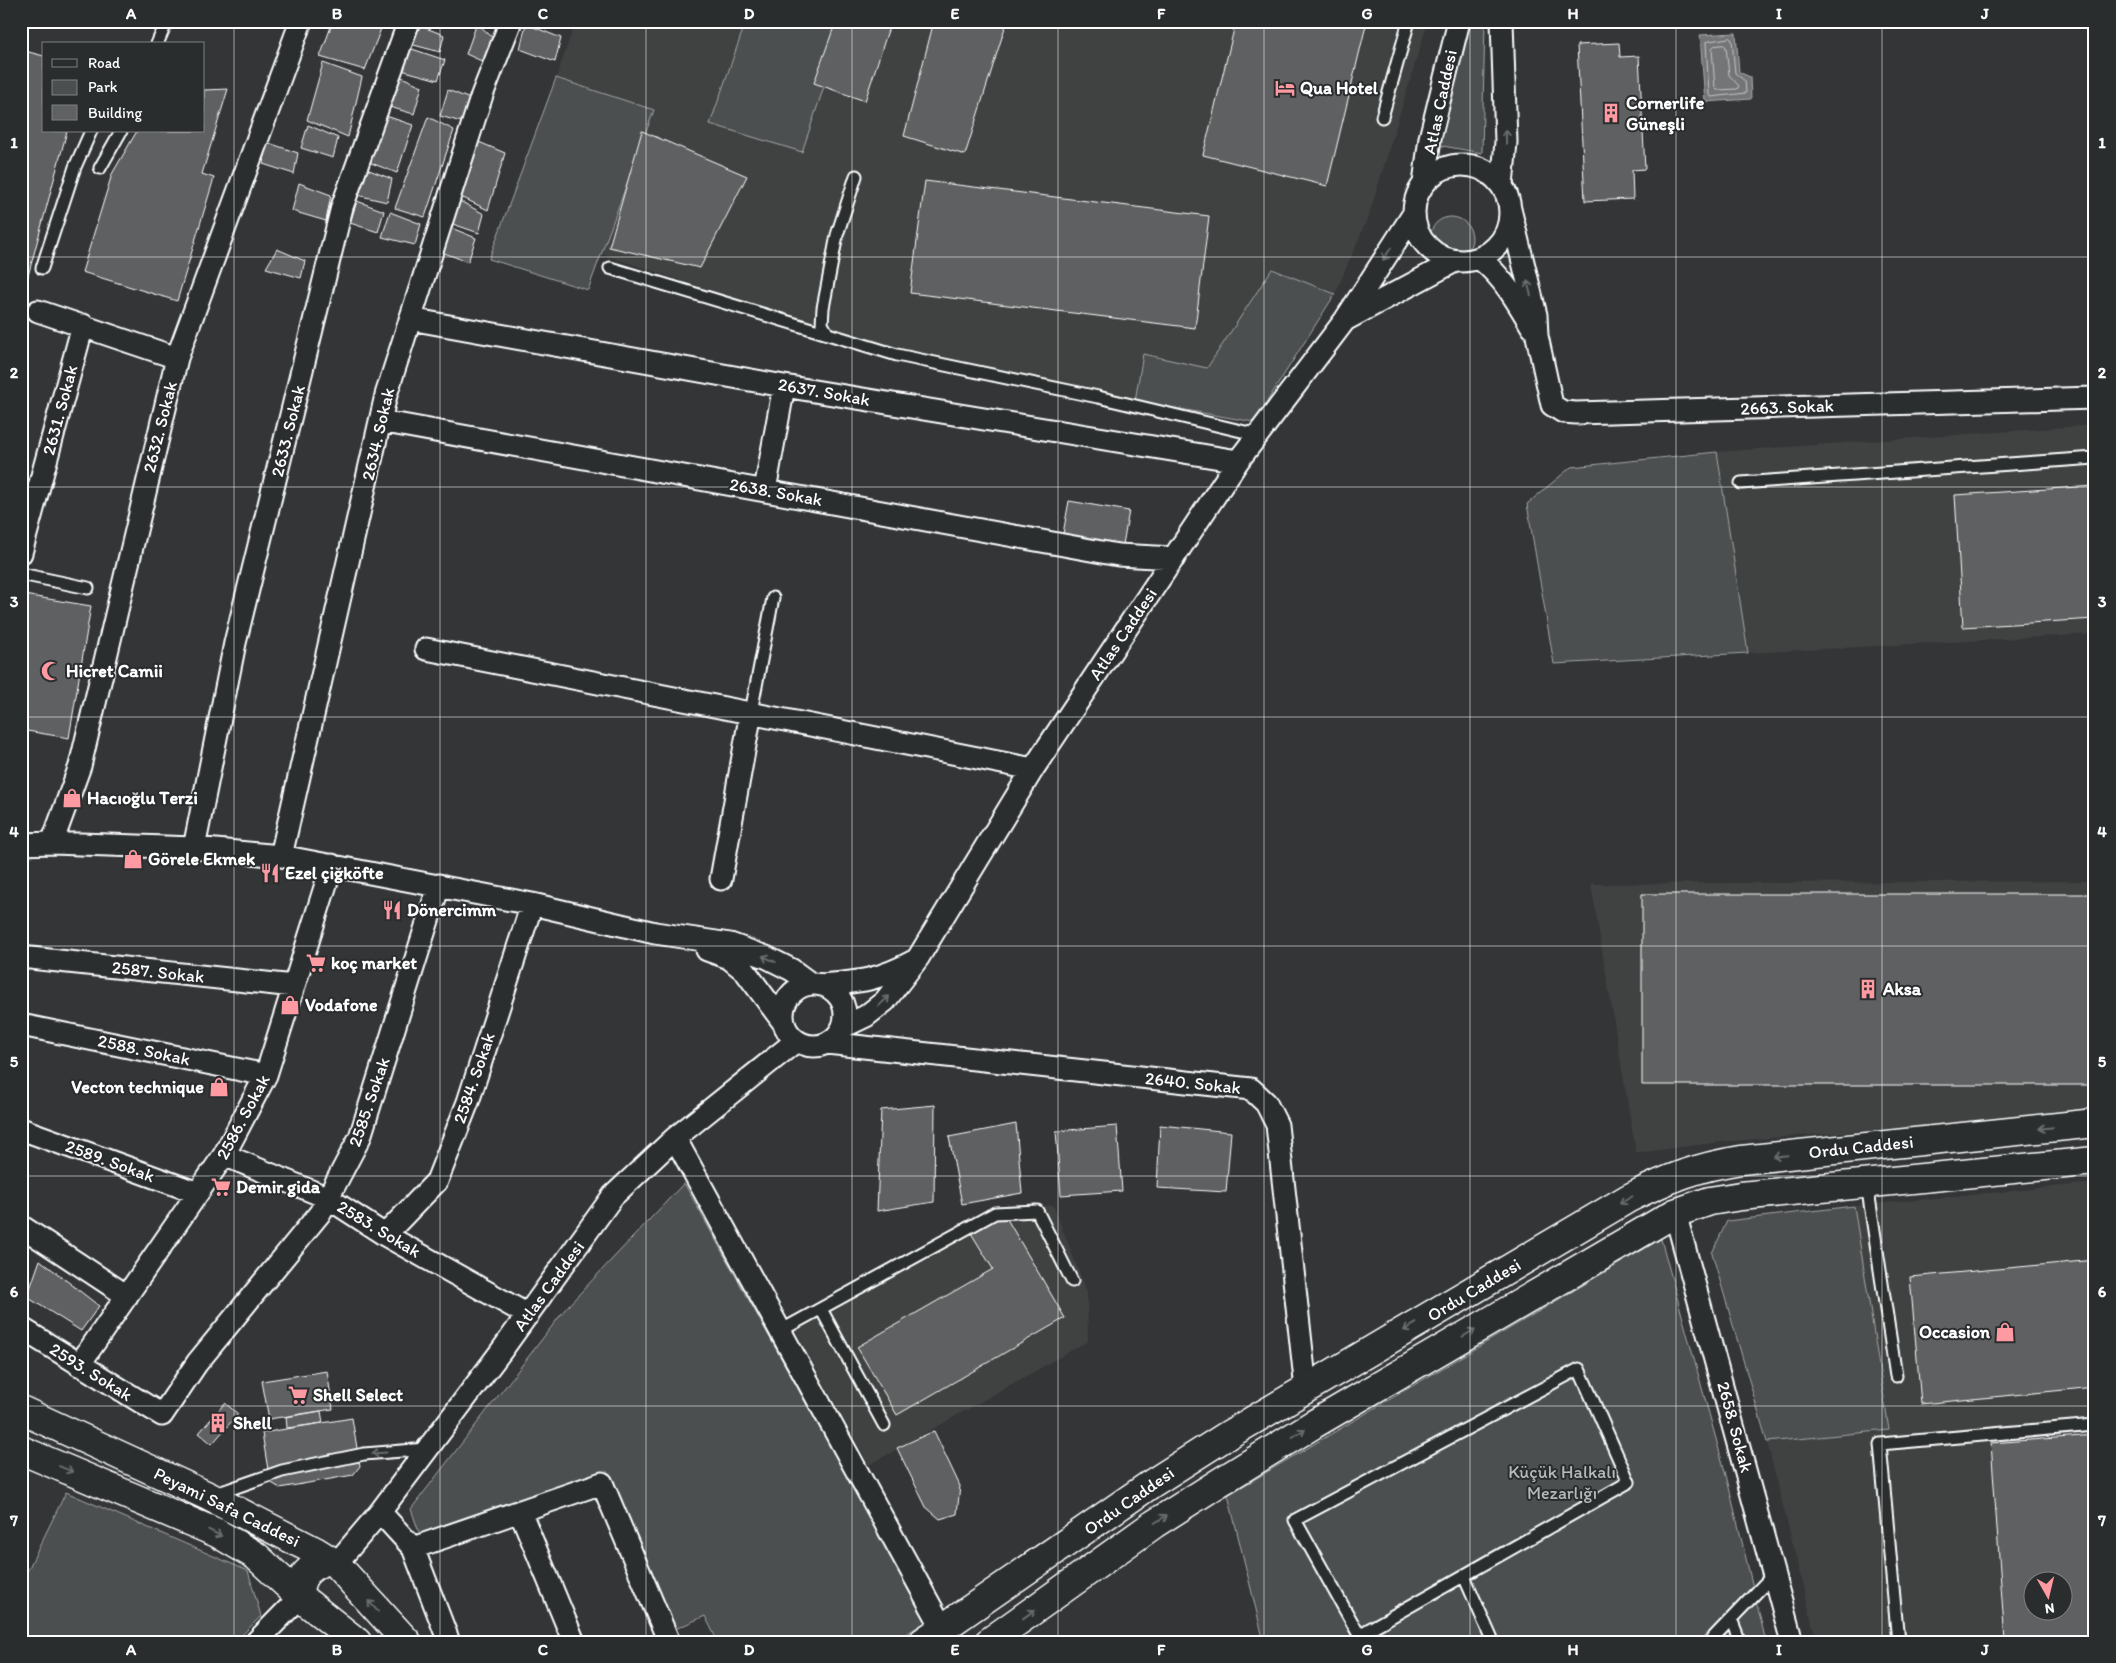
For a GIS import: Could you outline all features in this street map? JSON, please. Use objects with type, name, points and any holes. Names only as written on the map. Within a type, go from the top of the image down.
[{"type":"main road","name":"Ordu Caddesi","points":[[933,1635],[1151,1484],[1228,1435],[1629,1198],[1685,1172],[1715,1164],[1741,1160],[2095,1123]]},
{"type":"main road","name":"Ordu Caddesi","points":[[1000,1639],[1154,1524],[1220,1482],[1314,1424],[1675,1213],[1710,1201],[1741,1196],[2095,1161]]},
{"type":"main road","name":"Peyami Safa Caddesi","points":[[21,1410],[208,1496],[299,1542],[336,1566],[407,1642]]},
{"type":"main road","name":"Peyami Safa Caddesi","points":[[21,1450],[217,1533],[256,1556],[307,1601],[358,1642]]},
{"type":"main road","points":[[307,1601],[322,1605],[333,1599],[341,1588],[336,1566]]},
{"type":"street","name":"2632. Sokak","points":[[52,843],[80,766],[177,358],[301,21]]},
{"type":"street","name":"2633. Sokak","points":[[194,848],[235,643],[342,207],[409,21]]},
{"type":"street","name":"2634. Sokak","points":[[282,856],[386,394],[482,94],[511,21]]},
{"type":"street","name":"Atlas Caddesi","points":[[1424,183],[1430,138],[1459,21]]},
{"type":"street","points":[[1502,21],[1506,142],[1502,185]]},
{"type":"street","points":[[1510,209],[1509,225],[1502,239],[1492,250],[1479,258],[1455,261],[1430,250],[1419,233],[1414,213],[1416,197],[1424,183],[1435,173],[1449,167],[1463,165],[1478,168],[1491,175],[1502,185],[1507,197],[1510,209],[1536,315],[1537,336]]},
{"type":"street","name":"Atlas Caddesi","points":[[843,1027],[866,1016],[885,1001],[899,986],[1033,769],[1238,461],[1345,320],[1414,213]]},
{"type":"street","points":[[1479,258],[1492,268],[1508,287],[1537,336]]},
{"type":"street","name":"Atlas Caddesi","points":[[1345,320],[1455,261]]},
{"type":"street","points":[[38,311],[177,358]]},
{"type":"street","name":"2637. Sokak","points":[[410,318],[784,386],[1238,461]]},
{"type":"street","name":"2631. Sokak","points":[[21,553],[83,325]]},
{"type":"street","name":"2663. Sokak","points":[[1537,336],[1552,405],[1563,412],[1586,413],[2095,398]]},
{"type":"street","points":[[765,490],[784,386]]},
{"type":"street","name":"2638. Sokak","points":[[380,421],[1110,553],[1174,558]]},
{"type":"street","points":[[426,649],[1033,769]]},
{"type":"street","points":[[721,879],[751,712]]},
{"type":"street","points":[[21,844],[52,843],[194,848],[282,856],[532,904],[654,933],[729,958],[745,971],[783,1022],[786,1029],[796,1040],[811,1046],[827,1044],[834,1039],[843,1027],[844,1005],[835,992],[766,957],[730,944],[654,933]]},
{"type":"street","name":"2586. Sokak","points":[[79,1365],[224,1155],[266,1075],[332,865]]},
{"type":"street","name":"2585. Sokak","points":[[162,1415],[198,1362],[320,1213],[360,1137],[439,886]]},
{"type":"street","name":"2584. Sokak","points":[[385,1235],[437,1181],[468,1102],[532,904]]},
{"type":"street","name":"2587. Sokak","points":[[21,957],[294,986]]},
{"type":"street","points":[[783,1022],[783,1011],[786,1001],[800,987],[869,980],[890,974],[918,958]]},
{"type":"street","name":"2588. Sokak","points":[[21,1025],[266,1075]]},
{"type":"street","name":"Atlas Caddesi","points":[[336,1566],[380,1512],[528,1315],[613,1196],[675,1138],[796,1040]]},
{"type":"street","name":"2640. Sokak","points":[[827,1044],[1251,1089],[1266,1103],[1277,1125],[1306,1389]]},
{"type":"street","name":"2589. Sokak","points":[[21,1129],[198,1193]]},
{"type":"street","points":[[675,1138],[780,1331],[933,1635]]},
{"type":"street","name":"2583. Sokak","points":[[224,1155],[328,1198],[385,1235],[528,1315]]},
{"type":"street","name":"2658. Sokak","points":[[1675,1213],[1775,1573],[1792,1642]]},
{"type":"street","points":[[21,1226],[127,1296]]},
{"type":"street","name":"2593. Sokak","points":[[21,1328],[162,1415]]},
{"type":"street","points":[[413,1548],[602,1483],[669,1642]]},
{"type":"street","points":[[520,1511],[574,1642]]},
{"type":"street","points":[[380,1512],[413,1548],[449,1642]]},
{"type":"street","points":[[256,1642],[307,1601]]},
{"type":"lane","points":[[159,42],[167,21]]},
{"type":"lane","points":[[1382,117],[1409,21]]},
{"type":"lane","points":[[42,268],[75,167],[91,132]]},
{"type":"lane","points":[[100,168],[121,132]]},
{"type":"lane","points":[[828,334],[822,324],[823,308],[837,234],[856,176]]},
{"type":"lane","points":[[610,268],[897,355],[1098,397],[1258,435]]},
{"type":"lane","points":[[1741,483],[2095,458]]},
{"type":"lane","points":[[21,574],[88,588]]},
{"type":"lane","points":[[751,712],[774,598]]},
{"type":"lane","points":[[1867,1184],[1896,1376]]},
{"type":"lane","points":[[780,1331],[995,1213],[1037,1211],[1072,1281]]},
{"type":"lane","points":[[821,1309],[884,1425]]},
{"type":"lane","points":[[1579,1369],[1629,1482],[1464,1576],[1361,1638],[1295,1520],[1579,1369]]},
{"type":"lane","points":[[1898,1642],[1880,1444],[2095,1425]]},
{"type":"lane","points":[[208,1496],[291,1469],[364,1454],[427,1449]]},
{"type":"lane","points":[[1709,1642],[1775,1573]]},
{"type":"lane","points":[[1464,1576],[1493,1642]]},
{"type":"lane","points":[[1731,1619],[1740,1642]]},
{"type":"shaded area","points":[[576,21],[746,21],[711,124],[846,21],[1428,21],[1369,215],[1335,294],[1272,269],[1207,368],[1135,401],[942,366],[601,254],[654,110],[556,78]]},
{"type":"shaded area","points":[[2095,425],[2095,634],[1748,653],[1717,452]]},
{"type":"shaded area","name":"Aksa","points":[[2095,881],[2095,1112],[1721,1142],[1636,1153],[1591,884]]},
{"type":"shaded area","points":[[2095,1183],[2095,1642],[1817,1642],[1767,1442],[1889,1430],[1854,1206]]},
{"type":"shaded area","points":[[1053,1205],[1087,1292],[1088,1341],[869,1465],[789,1319],[995,1208]]},
{"type":"green space","points":[[746,21],[846,21],[802,152],[710,124]]},
{"type":"green space","points":[[1471,21],[1485,21],[1482,153],[1437,145]]},
{"type":"green space","points":[[556,78],[654,110],[588,290],[489,259]]},
{"type":"green space","points":[[1451,217],[1466,223],[1472,238],[1466,253],[1451,259],[1436,253],[1430,238],[1436,223]]},
{"type":"green space","points":[[1272,269],[1335,294],[1254,422],[1135,401],[1143,354],[1207,368]]},
{"type":"green space","points":[[1717,452],[1748,653],[1554,664],[1527,504],[1571,467]]},
{"type":"green space","points":[[684,1183],[927,1621],[893,1642],[718,1642],[705,1616],[673,1630],[604,1474],[420,1535],[411,1509],[566,1308]]},
{"type":"green space","points":[[1854,1206],[1889,1430],[1767,1442],[1712,1253],[1727,1221]]},
{"type":"green space","name":"Küçük Halkalı Mezarlığı","points":[[1661,1239],[1727,1479],[1766,1642],[1264,1642],[1228,1495]]},
{"type":"green space","points":[[66,1492],[248,1571],[261,1616],[235,1642],[21,1642],[21,1584]]},
{"type":"water","points":[[1736,33],[1739,72],[1750,77],[1751,99],[1705,102],[1700,35]]},
{"type":"building","points":[[333,21],[384,21],[365,70],[320,57]]},
{"type":"building","points":[[542,21],[562,21],[562,27]]},
{"type":"building","points":[[836,21],[891,21],[865,101],[814,83]]},
{"type":"building","points":[[934,21],[1007,21],[965,155],[904,136]]},
{"type":"building","name":"Qua Hotel","points":[[1236,21],[1367,21],[1327,186],[1203,155]]},
{"type":"building","points":[[477,23],[493,38],[486,63],[466,54]]},
{"type":"building","points":[[526,24],[561,38],[555,62],[520,49]]},
{"type":"building","points":[[418,25],[444,35],[440,52],[410,44]]},
{"type":"building","name":"Cornerlife Güneşli","points":[[1619,43],[1620,57],[1639,56],[1645,169],[1632,170],[1633,199],[1585,201],[1577,45]]},
{"type":"building","points":[[409,48],[445,60],[438,80],[398,69]]},
{"type":"building","points":[[21,50],[42,55],[42,132],[67,132],[21,302]]},
{"type":"building","points":[[323,63],[362,77],[348,137],[307,120]]},
{"type":"building","points":[[397,75],[422,86],[414,114],[386,106]]},
{"type":"building","points":[[228,89],[202,174],[214,178],[177,301],[82,272],[112,174],[136,132],[205,132],[205,90]]},
{"type":"building","points":[[448,90],[470,99],[465,123],[440,116]]},
{"type":"building","points":[[386,116],[413,125],[397,173],[366,161]]},
{"type":"building","points":[[428,117],[454,130],[425,217],[395,208]]},
{"type":"building","points":[[308,125],[338,138],[333,158],[301,148]]},
{"type":"building","points":[[642,131],[747,176],[700,268],[609,247]]},
{"type":"building","points":[[474,140],[505,153],[488,210],[457,195]]},
{"type":"building","points":[[266,142],[298,153],[294,174],[263,164]]},
{"type":"building","points":[[364,168],[392,179],[387,202],[357,195]]},
{"type":"building","points":[[925,181],[1209,216],[1195,328],[910,293]]},
{"type":"building","points":[[299,183],[331,195],[326,221],[292,211]]},
{"type":"building","points":[[458,200],[484,214],[479,233],[450,223]]},
{"type":"building","points":[[357,201],[384,211],[378,232],[350,223]]},
{"type":"building","points":[[390,212],[421,224],[415,245],[382,237]]},
{"type":"building","points":[[449,227],[476,238],[468,262],[439,251]]},
{"type":"building","points":[[277,249],[305,261],[301,278],[266,268]]},
{"type":"building","points":[[2095,486],[2095,619],[1963,627],[1955,495]]},
{"type":"building","points":[[1069,501],[1129,511],[1122,550],[1062,539]]},
{"type":"building","name":"Hicret Camii","points":[[24,595],[91,606],[69,738],[21,730],[21,613]]},
{"type":"building","name":"Aksa","points":[[1642,894],[2095,894],[2095,1085],[1642,1085]]},
{"type":"building","points":[[935,1105],[934,1202],[877,1211],[881,1110]]},
{"type":"building","points":[[1016,1124],[1022,1193],[962,1204],[949,1137]]},
{"type":"building","points":[[1160,1125],[1231,1132],[1226,1192],[1157,1188]]},
{"type":"building","points":[[1117,1126],[1122,1191],[1061,1195],[1056,1131]]},
{"type":"building","points":[[1004,1214],[1065,1318],[897,1415],[857,1347],[993,1269],[971,1233]]},
{"type":"building","points":[[40,1260],[99,1306],[81,1331],[27,1297]]},
{"type":"building","name":"Occasion","points":[[2095,1260],[2095,1387],[1921,1404],[1910,1277]]},
{"type":"building","name":"Shell Select","points":[[327,1371],[333,1409],[269,1419],[262,1381]]},
{"type":"building","name":"Shell","points":[[225,1403],[238,1414],[212,1444],[199,1433]]},
{"type":"building","points":[[321,1411],[323,1423],[287,1428],[286,1417]]},
{"type":"building","points":[[352,1418],[360,1466],[353,1475],[280,1488],[270,1482],[262,1433]]},
{"type":"building","points":[[934,1431],[960,1486],[957,1514],[940,1519],[926,1507],[897,1448]]},
{"type":"building","points":[[2095,1435],[2095,1642],[2005,1642],[1991,1443]]},
{"type":"place","name":"Qua Hotel","points":[[1285,88]]},
{"type":"place","name":"Cornerlife Güneşli","points":[[1611,113]]},
{"type":"place","name":"Hicret Camii","points":[[51,671]]},
{"type":"place","name":"Hacıoğlu Terzi","points":[[72,798]]},
{"type":"place","name":"Görele Ekmek","points":[[133,859]]},
{"type":"place","name":"Ezel çiğköfte","points":[[270,873]]},
{"type":"place","name":"Dönercimm","points":[[392,910]]},
{"type":"place","name":"koç market","points":[[316,963]]},
{"type":"place","name":"Aksa","points":[[1868,989]]},
{"type":"place","name":"Vodafone","points":[[290,1005]]},
{"type":"place","name":"Vecton technique","points":[[219,1087]]},
{"type":"place","name":"Demir gida","points":[[221,1187]]},
{"type":"place","name":"Occasion","points":[[2005,1332]]},
{"type":"place","name":"Shell Select","points":[[298,1395]]},
{"type":"place","name":"Shell","points":[[218,1423]]}]
